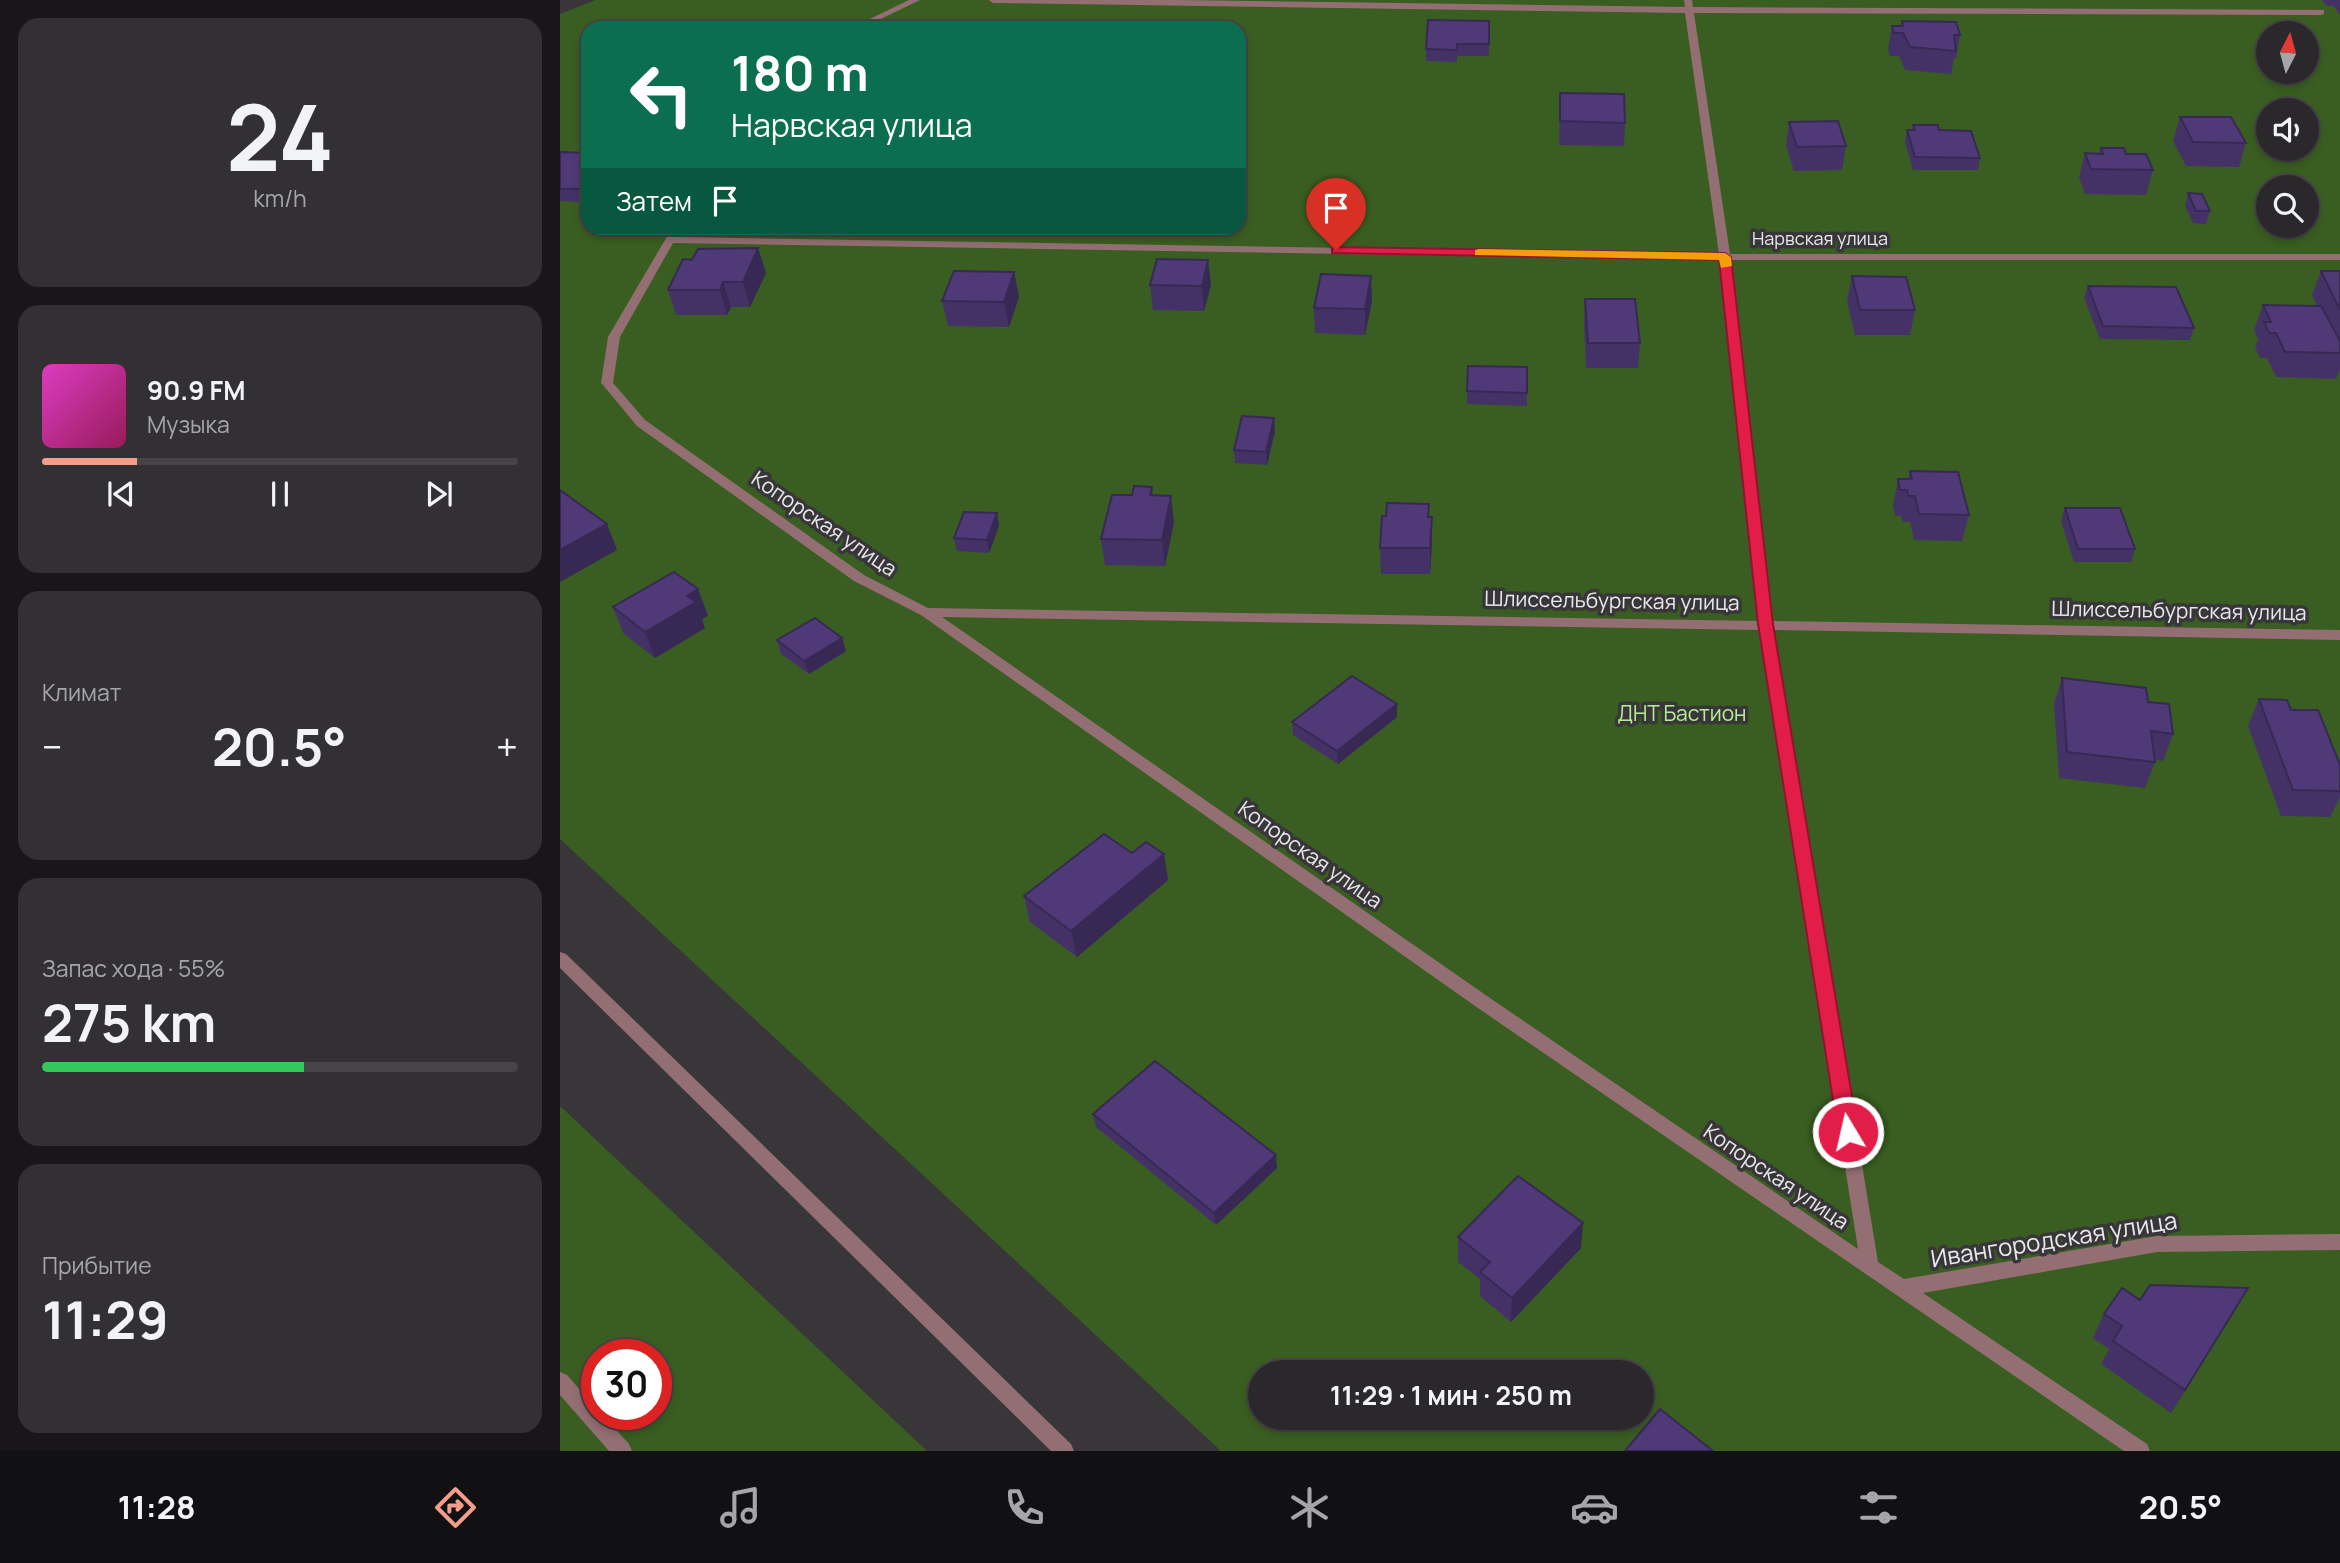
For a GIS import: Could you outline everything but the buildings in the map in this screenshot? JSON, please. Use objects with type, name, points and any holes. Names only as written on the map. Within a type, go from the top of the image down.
[{"type":"street","points":[[870,21],[916,0]]},
{"type":"street","points":[[993,0],[2321,12]]},
{"type":"street","points":[[1689,5],[1725,257],[1766,624],[1870,1266]]},
{"type":"street","name":"Копорская улица","points":[[673,235],[614,337],[607,383],[642,423],[859,578],[926,611],[1481,1001],[2140,1451]]},
{"type":"street","name":"Нарвская улица","points":[[720,235],[1725,257],[2340,257]]},
{"type":"street","name":"Шлиссельбургская улица","points":[[926,611],[2340,635]]},
{"type":"street","points":[[560,958],[1064,1451]]},
{"type":"street","name":"Ивангородская улица","points":[[1902,1288],[2157,1244],[2340,1242]]},
{"type":"street","points":[[560,1381],[622,1451]]},
{"type":"green space","name":"ДНТ Бастион","points":[[596,0],[2340,0],[2340,1451],[1221,1451],[560,839],[560,14]]},
{"type":"green space","points":[[560,1106],[927,1451],[560,1451]]},
{"type":"slow traffic","points":[[1479,253],[1725,257],[1726,266]]},
{"type":"route","points":[[1336,250],[1725,257],[1766,624],[1848,1132]]}]
